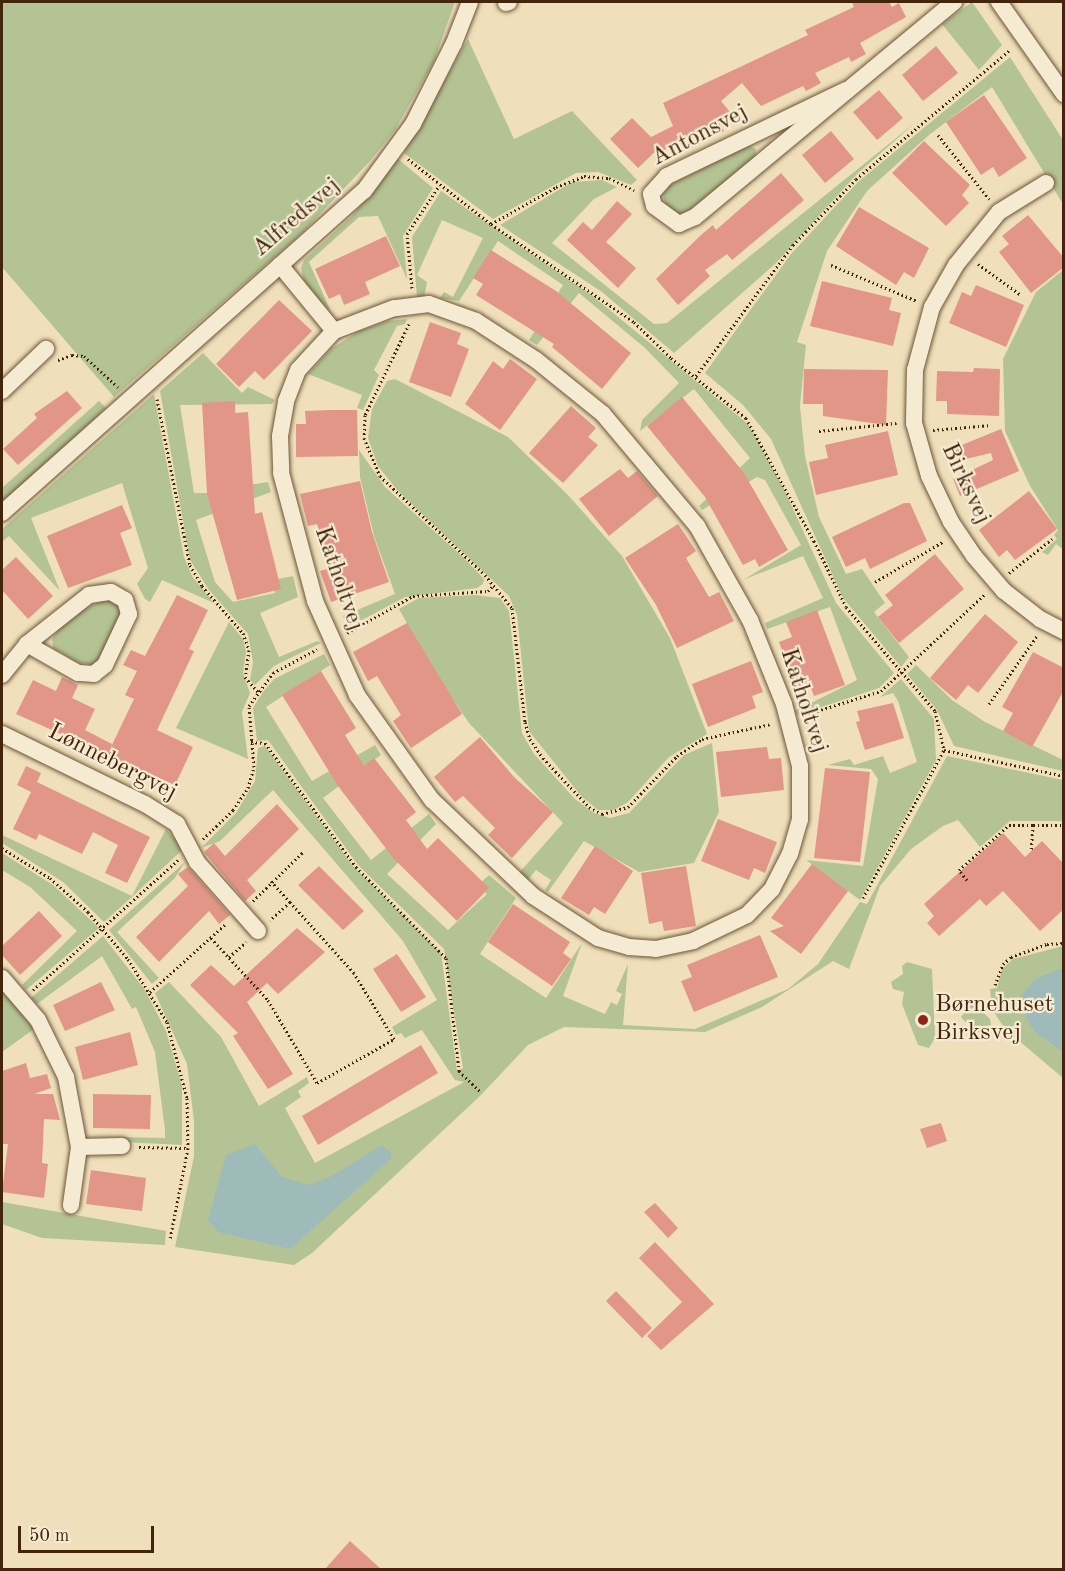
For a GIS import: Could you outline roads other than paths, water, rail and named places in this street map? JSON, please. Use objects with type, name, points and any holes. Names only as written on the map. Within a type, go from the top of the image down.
[{"type":"street","name":"Alfredsvej","points":[[2,513],[364,191],[413,124],[449,54],[470,2]]},
{"type":"street","name":"Antonsvej","points":[[846,90],[667,176],[651,194],[654,206],[669,219],[685,223],[954,2]]},
{"type":"street","points":[[999,2],[1064,94]]},
{"type":"street","name":"Birksvej","points":[[1046,183],[999,212],[964,255],[932,307],[915,370],[915,426],[929,476],[958,532],[997,582],[1047,622],[1064,630]]},
{"type":"street","points":[[280,265],[334,331]]},
{"type":"street","name":"Katholtvej","points":[[429,304],[476,321],[536,360],[603,414],[646,461],[697,525],[750,620],[788,720],[800,766],[800,820],[790,854],[772,889],[747,915],[724,929],[656,949],[629,947],[598,938],[532,896],[432,800],[357,695],[332,640],[303,560],[281,472],[280,436],[286,402],[298,370],[334,331],[361,318],[410,306],[429,304]]},
{"type":"street","points":[[2,391],[46,349]]},
{"type":"street","points":[[2,675],[27,644],[88,595],[111,592],[125,600],[129,614],[105,665],[94,674],[78,673],[27,644]]},
{"type":"street","name":"Lønnebergvej","points":[[2,734],[158,811],[177,824],[197,862],[258,931]]},
{"type":"street","points":[[2,978],[22,999],[59,1057],[72,1095],[79,1147],[70,1205]]},
{"type":"street","points":[[79,1147],[122,1146]]},
{"type":"water","points":[[1063,968],[1063,1052],[1034,1031],[1023,1013],[1021,996],[1035,979]]},
{"type":"water","points":[[255,1144],[282,1177],[308,1185],[330,1177],[382,1145],[391,1152],[391,1159],[290,1249],[218,1232],[208,1220],[226,1155]]},
{"type":"place","name":"Børnehuset Birksvej","points":[[923,1020]]}]
